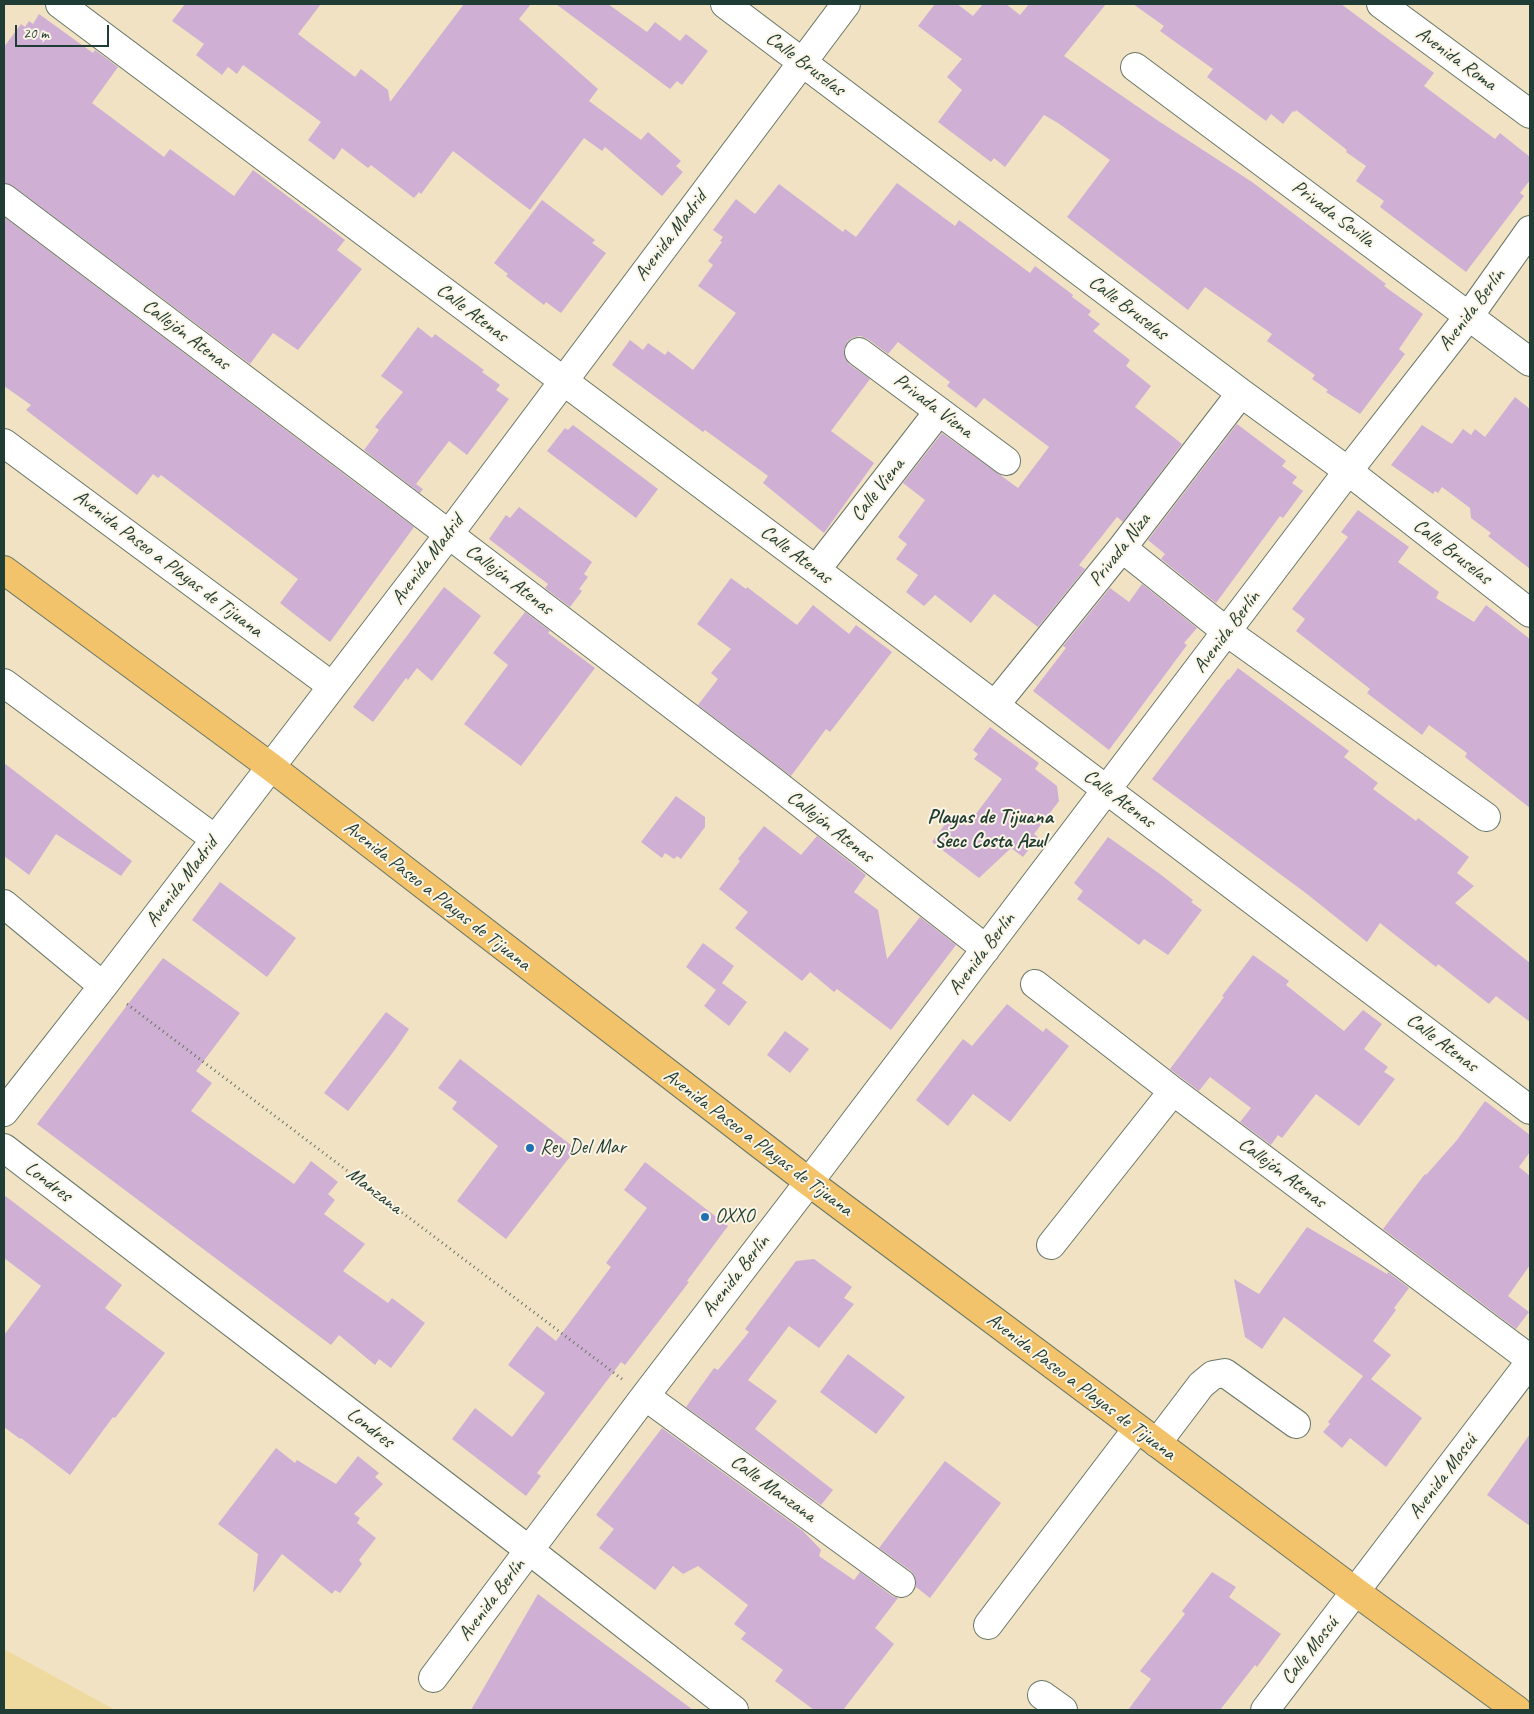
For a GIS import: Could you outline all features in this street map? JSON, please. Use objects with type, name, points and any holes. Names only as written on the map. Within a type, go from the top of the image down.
[{"type":"main road","name":"Avenida Paseo a Playas de Tijuana","points":[[4,570],[271,767],[809,1182],[1356,1592],[1517,1710]]},
{"type":"street","name":"Calle Atenas","points":[[60,4],[816,570],[1530,1110]]},
{"type":"street","name":"Calle Bruselas","points":[[726,4],[1242,394],[1348,471],[1530,613]]},
{"type":"street","name":"Avenida Madrid","points":[[4,1112],[103,986],[449,534],[846,4]]},
{"type":"street","name":"Avenida Roma","points":[[1381,4],[1530,114]]},
{"type":"street","name":"Privada Sevilla","points":[[1135,66],[1530,362]]},
{"type":"street","name":"Callejón Atenas","points":[[4,198],[771,780],[986,949]]},
{"type":"street","name":"Avenida Berlín","points":[[433,1678],[644,1396],[809,1182],[1348,471],[1469,316],[1530,230]]},
{"type":"street","name":"Privada Viena","points":[[859,352],[1006,461]]},
{"type":"street","name":"Privada Niza","points":[[995,705],[1122,548],[1242,394]]},
{"type":"street","name":"Calle Viena","points":[[816,570],[940,411]]},
{"type":"street","name":"Avenida Paseo a Playas de Tijuana","points":[[4,443],[332,686]]},
{"type":"street","points":[[1122,548],[1227,632],[1486,817]]},
{"type":"street","points":[[4,683],[215,839]]},
{"type":"street","points":[[4,904],[103,986]]},
{"type":"street","name":"Callejón Atenas","points":[[1035,984],[1173,1091],[1530,1361]]},
{"type":"street","points":[[1051,1246],[1173,1091]]},
{"type":"street","name":"Londres","points":[[4,1148],[529,1550],[734,1710]]},
{"type":"street","name":"Avenida Moscú","points":[[1356,1592],[1530,1361]]},
{"type":"street","points":[[988,1625],[1147,1436],[1212,1375],[1225,1373],[1296,1424]]},
{"type":"street","name":"Calle Manzana","points":[[644,1396],[901,1583]]},
{"type":"street","name":"Calle Moscú","points":[[1265,1710],[1356,1592]]},
{"type":"path","name":"Manzana","points":[[103,986],[644,1396]]},
{"type":"sand","points":[[4,1649],[115,1710],[4,1710]]},
{"type":"building","points":[[185,4],[321,4],[298,34],[355,77],[361,69],[388,90],[390,102],[464,4],[531,4],[519,19],[598,89],[589,101],[641,140],[648,132],[681,161],[676,166],[683,172],[662,196],[605,147],[602,151],[584,138],[530,210],[453,151],[421,194],[419,192],[414,198],[371,165],[368,168],[342,148],[334,160],[308,140],[321,122],[243,65],[237,74],[228,67],[222,75],[196,55],[204,44],[172,21]]},
{"type":"building","points":[[556,4],[608,4],[647,32],[655,22],[680,41],[686,34],[708,51],[682,85],[677,81],[670,89]]},
{"type":"building","points":[[935,4],[957,4],[973,16],[983,4],[1006,4],[1020,15],[1029,4],[1106,4],[1064,56],[1252,182],[1386,284],[1384,286],[1423,314],[1399,349],[1405,354],[1360,414],[1326,392],[1328,390],[1312,379],[1315,375],[1267,341],[1272,334],[1205,287],[1188,310],[1067,217],[1110,160],[1058,123],[1044,115],[1005,167],[994,158],[991,162],[938,122],[962,90],[947,77],[962,59],[918,26]]},
{"type":"building","points":[[1133,4],[1341,4],[1434,73],[1424,86],[1495,139],[1500,133],[1530,157],[1530,180],[1520,193],[1524,196],[1466,272],[1380,207],[1384,201],[1356,181],[1366,166],[1346,152],[1347,150],[1296,110],[1295,112],[1293,111],[1283,124],[1271,114],[1266,121],[1207,77],[1213,69],[1160,31],[1164,26]]},
{"type":"building","points":[[39,14],[93,53],[95,50],[118,67],[92,103],[164,157],[170,149],[234,196],[253,170],[345,240],[337,250],[362,269],[298,350],[273,333],[250,364],[13,186],[4,183],[4,47],[21,24],[25,27],[29,21],[33,24]]},
{"type":"building","points":[[897,183],[955,226],[959,220],[1030,273],[1035,266],[1091,311],[1088,315],[1100,324],[1093,331],[1130,360],[1126,366],[1151,386],[1135,407],[1182,444],[1123,522],[1117,517],[1079,565],[1085,569],[1038,627],[994,594],[971,623],[935,595],[924,606],[906,592],[918,575],[896,559],[907,544],[898,537],[925,500],[903,483],[942,433],[1018,488],[1049,447],[984,398],[976,408],[947,386],[950,382],[898,342],[888,354],[868,339],[860,336],[852,338],[847,342],[844,350],[845,358],[849,364],[870,379],[831,431],[874,463],[824,533],[763,483],[768,476],[705,430],[703,432],[612,365],[630,340],[643,350],[648,343],[665,355],[668,351],[693,370],[736,313],[698,286],[713,265],[708,261],[722,242],[720,241],[723,237],[713,230],[736,199],[755,214],[779,184],[843,232],[845,229],[856,237]]},
{"type":"building","points":[[542,200],[595,240],[592,243],[606,253],[561,313],[546,302],[544,305],[506,276],[508,274],[494,263]]},
{"type":"building","points":[[4,217],[414,527],[330,642],[280,603],[298,579],[161,475],[158,478],[153,474],[137,495],[26,410],[31,405],[4,386]]},
{"type":"building","points":[[418,327],[432,338],[435,334],[484,370],[482,372],[500,385],[496,390],[509,399],[467,455],[449,441],[416,484],[423,489],[420,493],[364,450],[379,430],[375,427],[403,392],[381,376]]},
{"type":"building","points":[[1515,397],[1530,409],[1530,569],[1488,536],[1491,533],[1471,518],[1470,508],[1442,487],[1438,493],[1435,491],[1433,494],[1391,465],[1422,425],[1452,444],[1463,429],[1471,435],[1475,429],[1485,437]]},
{"type":"building","points":[[1237,424],[1286,461],[1282,466],[1297,477],[1292,483],[1303,491],[1283,518],[1280,516],[1216,603],[1161,559],[1165,554],[1148,540]]},
{"type":"building","points":[[573,425],[658,489],[636,518],[547,451],[565,428],[568,430]]},
{"type":"building","points":[[519,507],[592,562],[584,574],[588,577],[579,589],[582,591],[570,607],[545,588],[548,584],[489,539],[506,515],[510,518]]},
{"type":"building","points":[[1358,510],[1409,547],[1398,562],[1439,592],[1436,598],[1474,622],[1486,605],[1530,639],[1530,808],[1465,757],[1467,753],[1429,725],[1422,735],[1367,693],[1370,689],[1296,631],[1305,619],[1292,609],[1348,537],[1341,532]]},
{"type":"building","points":[[731,578],[746,589],[747,587],[797,625],[813,605],[849,634],[856,625],[892,652],[830,732],[826,729],[791,776],[698,705],[718,679],[711,673],[731,649],[697,624]]},
{"type":"building","points":[[1142,584],[1197,628],[1184,643],[1187,645],[1109,750],[1033,691],[1066,648],[1063,646],[1110,588],[1129,602]]},
{"type":"building","points":[[444,587],[481,616],[432,681],[417,668],[408,680],[406,678],[373,722],[353,707]]},
{"type":"building","points":[[525,612],[550,631],[548,633],[595,668],[521,766],[464,724],[508,665],[493,653]]},
{"type":"building","points":[[1238,668],[1349,751],[1344,757],[1378,783],[1373,789],[1416,821],[1418,818],[1469,857],[1457,873],[1474,886],[1455,903],[1530,963],[1530,1022],[1496,996],[1489,1004],[1438,964],[1436,967],[1380,923],[1367,942],[1307,894],[1152,779]]},
{"type":"building","points":[[990,727],[1039,763],[1035,769],[1057,786],[1059,801],[1034,834],[1038,837],[1023,857],[1011,848],[979,878],[932,842],[952,815],[967,826],[1002,779],[974,759],[978,754],[973,750]]},
{"type":"building","points":[[4,763],[132,861],[121,876],[56,834],[29,875],[4,856]]},
{"type":"building","points":[[676,796],[705,817],[705,827],[681,859],[677,856],[674,859],[665,853],[662,858],[641,842]]},
{"type":"building","points":[[764,826],[801,855],[817,836],[866,875],[854,892],[878,910],[887,959],[920,917],[956,945],[891,1030],[837,989],[834,992],[810,972],[802,981],[735,928],[748,912],[719,889],[740,861],[738,859]]},
{"type":"building","points":[[1108,837],[1160,874],[1193,900],[1191,902],[1202,910],[1168,955],[1144,939],[1139,945],[1077,899],[1083,891],[1074,883]]},
{"type":"building","points":[[220,882],[296,938],[267,977],[192,920]]},
{"type":"building","points":[[703,943],[734,966],[722,983],[747,1002],[729,1026],[704,1006],[716,990],[686,967]]},
{"type":"building","points":[[1253,955],[1289,981],[1286,985],[1344,1031],[1363,1010],[1382,1024],[1364,1049],[1388,1067],[1384,1072],[1395,1079],[1359,1126],[1316,1094],[1282,1138],[1278,1135],[1271,1145],[1240,1122],[1251,1108],[1210,1077],[1199,1091],[1170,1069]]},
{"type":"building","points":[[163,958],[240,1013],[196,1071],[212,1083],[191,1111],[294,1184],[311,1161],[338,1182],[328,1194],[335,1200],[324,1214],[365,1244],[343,1271],[388,1303],[392,1298],[425,1323],[391,1368],[379,1359],[375,1365],[339,1335],[331,1345],[37,1124]]},
{"type":"building","points":[[1007,1004],[1043,1032],[1046,1028],[1069,1046],[1010,1122],[973,1094],[948,1126],[916,1100],[963,1039],[972,1046]]},
{"type":"building","points":[[386,1012],[409,1029],[348,1111],[324,1093]]},
{"type":"building","points":[[785,1031],[809,1049],[790,1073],[767,1055]]},
{"type":"building","name":"Rey Del Mar","points":[[460,1059],[576,1149],[506,1239],[457,1201],[498,1146],[452,1109],[457,1102],[438,1088]]},
{"type":"building","points":[[1485,1101],[1530,1135],[1530,1152],[1519,1167],[1530,1176],[1530,1265],[1508,1296],[1529,1312],[1516,1329],[1383,1229],[1425,1174],[1457,1140]]},
{"type":"building","points":[[645,1162],[728,1226],[687,1281],[689,1282],[625,1365],[621,1362],[537,1473],[541,1476],[526,1496],[452,1439],[475,1408],[512,1437],[545,1393],[508,1365],[537,1326],[556,1341],[611,1267],[606,1263],[647,1208],[624,1190]]},
{"type":"building","points":[[4,1195],[122,1285],[105,1308],[165,1353],[115,1418],[113,1417],[70,1475],[4,1427],[4,1335],[41,1286],[4,1258]]},
{"type":"building","points":[[1307,1227],[1387,1274],[1388,1272],[1409,1288],[1394,1308],[1396,1310],[1373,1341],[1391,1355],[1371,1379],[1422,1418],[1386,1467],[1350,1438],[1342,1448],[1323,1432],[1330,1424],[1328,1422],[1363,1376],[1284,1317],[1262,1349],[1245,1337],[1234,1279],[1259,1294]]},
{"type":"building","points":[[814,1259],[852,1287],[844,1298],[854,1304],[819,1348],[789,1326],[748,1380],[777,1401],[755,1429],[833,1490],[821,1505],[686,1407],[714,1368],[718,1370],[749,1332],[745,1329],[796,1261]]},
{"type":"building","points":[[848,1354],[905,1397],[876,1434],[820,1392]]},
{"type":"building","points":[[662,1428],[803,1531],[821,1550],[819,1556],[854,1580],[860,1572],[892,1596],[898,1598],[875,1628],[894,1644],[843,1710],[814,1710],[775,1681],[783,1670],[741,1639],[746,1633],[734,1624],[748,1605],[698,1566],[683,1574],[673,1566],[655,1590],[599,1548],[614,1529],[596,1515]]},
{"type":"building","points":[[1530,1434],[1530,1526],[1487,1495]]},
{"type":"building","points":[[276,1448],[295,1463],[297,1460],[336,1484],[358,1456],[379,1473],[375,1477],[383,1484],[354,1514],[360,1518],[357,1523],[376,1538],[359,1560],[362,1564],[340,1593],[335,1590],[332,1594],[282,1554],[253,1593],[258,1554],[218,1524]]},
{"type":"building","points":[[945,1461],[1001,1503],[930,1598],[916,1587],[915,1577],[911,1571],[879,1548]]},
{"type":"building","points":[[1212,1572],[1236,1587],[1229,1597],[1281,1634],[1257,1667],[1255,1665],[1220,1710],[1128,1710],[1151,1679],[1140,1671],[1185,1614],[1182,1611]]},
{"type":"building","points":[[538,1594],[559,1610],[693,1710],[471,1710]]},
{"type":"place","name":"Rey Del Mar","points":[[530,1148]]},
{"type":"place","name":"OXXO","points":[[705,1217]]},
{"type":"district","name":"Playas de Tijuana Secc Costa Azul","points":[[990,829]]}]
